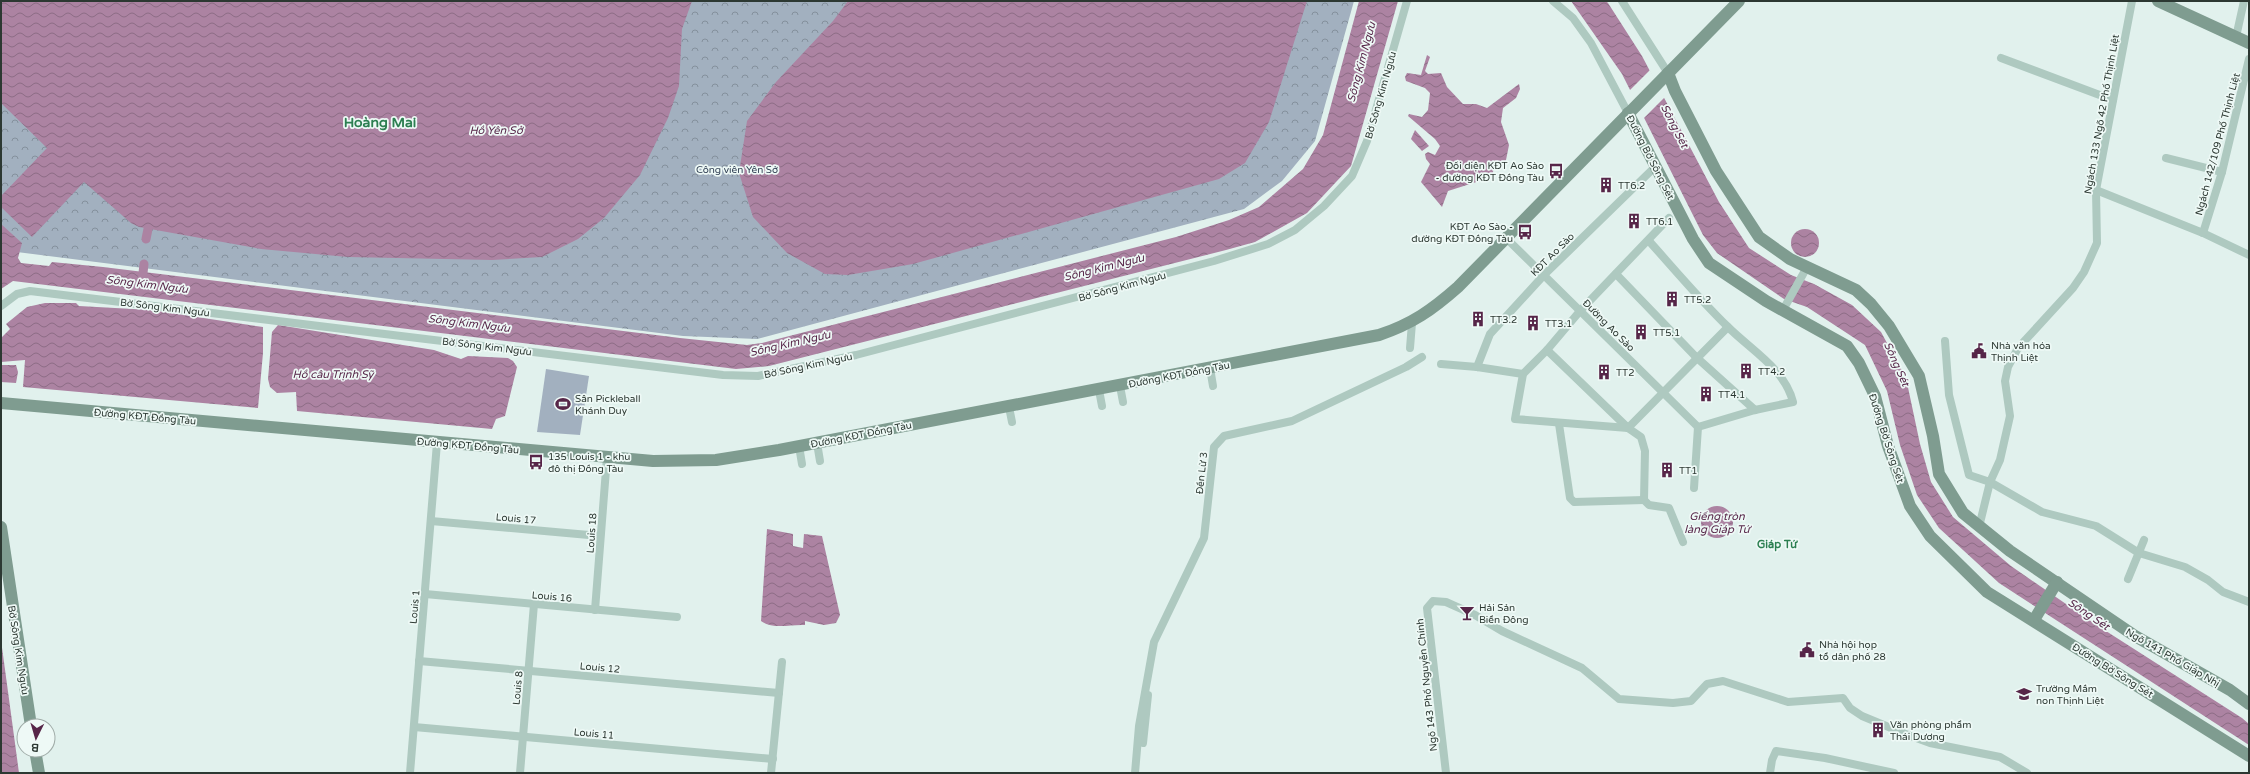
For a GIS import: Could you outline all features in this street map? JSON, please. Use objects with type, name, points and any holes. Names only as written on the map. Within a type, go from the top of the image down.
[{"type":"street","name":"Bờ Sông Kim Ngưu","points":[[1,306],[17,294],[30,290],[724,375],[758,376],[856,355],[1214,261],[1268,244],[1295,230],[1324,206],[1352,176],[1367,141],[1407,1]]},
{"type":"street","name":"Đường Bờ Sông Sét","points":[[1553,1],[1573,18],[1591,43],[1630,111],[1692,239],[1709,263],[1746,289],[1786,306],[1848,346],[1859,363],[1875,396],[1888,446],[1906,497],[1930,536],[1987,592],[2036,617],[2216,737],[2249,756]]},
{"type":"street","points":[[1622,1],[1668,73],[1675,91],[1716,171],[1759,237],[1790,259],[1805,272],[1856,290],[1871,304],[1889,326],[1919,376],[1939,474],[1963,513],[2010,551],[2057,582],[2036,617]]},
{"type":"street","points":[[1668,73],[1739,1]]},
{"type":"street","name":"Ngách 133 Ngõ 42 Phố Thịnh Liệt","points":[[1990,482],[2000,460],[2010,416],[2005,381],[2008,368],[2018,348],[2073,288],[2092,256],[2097,243],[2096,190],[2132,1]]},
{"type":"street","points":[[2158,1],[2249,43]]},
{"type":"street","points":[[2236,37],[2244,1]]},
{"type":"street","points":[[2001,58],[2113,100]]},
{"type":"street","name":"Ngách 142/109 Phố Thịnh Liệt","points":[[2203,233],[2222,172],[2249,59]]},
{"type":"street","name":"Đường KĐT Đồng Tàu","points":[[1,403],[437,443],[656,461],[716,460],[817,443],[1009,407],[1379,335],[1412,322],[1441,302],[1668,73]]},
{"type":"street","points":[[2166,158],[2222,172]]},
{"type":"street","name":"KĐT Ao Sào","points":[[1477,367],[1490,334],[1544,275],[1656,166]]},
{"type":"street","points":[[2096,190],[2203,233],[2249,255]]},
{"type":"street","points":[[1669,218],[1649,241],[1580,310],[1547,350],[1523,374],[1515,419],[1559,424],[1628,428],[1696,357],[1728,327]]},
{"type":"street","name":"Đường Ao Sào","points":[[1506,238],[1698,427]]},
{"type":"street","points":[[1649,241],[1728,327],[1781,377],[1790,389],[1793,402],[1755,410],[1698,427],[1694,488]]},
{"type":"street","points":[[1786,306],[1805,272]]},
{"type":"street","points":[[1616,274],[1696,357],[1755,410]]},
{"type":"street","points":[[1410,348],[1412,322]]},
{"type":"street","points":[[1945,341],[1949,395],[1969,475],[1990,482],[2042,512],[2096,526],[2139,553],[2185,567],[2208,580],[2223,592],[2249,602]]},
{"type":"street","points":[[1547,350],[1628,428],[1642,437],[1645,451],[1644,500],[1648,505],[1669,508],[1683,542]]},
{"type":"street","name":"Đền Lừ 3","points":[[1135,773],[1139,726],[1154,642],[1204,538],[1214,447],[1224,436],[1292,421],[1406,367],[1422,357]]},
{"type":"street","points":[[1441,364],[1477,367],[1523,374]]},
{"type":"street","points":[[1210,368],[1213,386]]},
{"type":"street","points":[[1120,386],[1123,402]]},
{"type":"street","points":[[1099,390],[1102,406]]},
{"type":"street","points":[[1009,407],[1012,422]]},
{"type":"street","points":[[1559,424],[1570,498],[1574,502],[1644,500]]},
{"type":"street","name":"Louis 1","points":[[410,773],[437,443]]},
{"type":"street","points":[[817,443],[820,461]]},
{"type":"street","points":[[799,446],[802,464]]},
{"type":"street","name":"Louis 18","points":[[595,610],[607,457]]},
{"type":"street","points":[[1979,527],[1990,482]]},
{"type":"street","name":"Louis 17","points":[[430,521],[600,536]]},
{"type":"street","name":"Bờ Sông Kim Ngưu","points":[[1,527],[30,718]]},
{"type":"street","points":[[2128,579],[2144,540]]},
{"type":"street","name":"Ngõ 141 Phố Giáp Nhị","points":[[2057,582],[2135,636],[2230,690],[2249,704]]},
{"type":"street","name":"Louis 16","points":[[425,594],[678,617]]},
{"type":"street","name":"Ngõ 143 Phố Nguyễn Chính","points":[[1446,773],[1427,608],[1433,601],[1446,602],[1475,615],[1502,631],[1582,668],[1619,699],[1673,703],[1691,701],[1707,684],[1724,681],[1788,702],[1842,698],[1850,708],[1862,716],[1908,735],[1930,743],[2000,757],[2027,773]]},
{"type":"street","name":"Louis 8","points":[[520,773],[534,604]]},
{"type":"street","name":"Louis 12","points":[[419,660],[779,694]]},
{"type":"street","points":[[771,773],[782,662]]},
{"type":"street","name":"Louis 11","points":[[414,728],[773,759]]},
{"type":"street","points":[[1770,773],[1772,760],[1776,751],[1825,758],[1894,773]]},
{"type":"street","points":[[36,758],[39,773]]},
{"type":"green space","name":"Công viên Yên Sở","points":[[1,1],[1354,1],[1315,141],[1282,181],[1244,209],[757,339],[683,336],[1,250]]},
{"type":"green space","name":"Sân Pickleball Khánh Duy","points":[[546,369],[589,376],[580,435],[537,432]]},
{"type":"water","name":"Hồ Yên Sở","points":[[1,1],[692,1],[682,29],[679,86],[668,118],[640,175],[604,218],[578,239],[542,257],[492,260],[348,257],[261,249],[139,227],[131,223],[84,182],[32,237],[1,207],[1,196],[47,148],[1,103]]},
{"type":"water","points":[[848,1],[1307,1],[1269,122],[1245,163],[1219,179],[913,264],[848,275],[825,274],[787,253],[753,217],[739,173],[747,121],[776,82],[833,21]]},
{"type":"water","name":"Sông Kim Ngưu","points":[[1359,1],[1398,1],[1351,166],[1307,213],[1255,242],[769,366],[736,369],[13,281],[1,289],[1,224],[22,243],[18,258],[21,263],[49,266],[52,262],[103,267],[680,338],[747,345],[762,343],[1176,237],[1229,220],[1259,207],[1303,169],[1323,135]]},
{"type":"water","name":"Sông Sét","points":[[1571,1],[1606,1],[1608,3],[1642,56],[1719,202],[1749,248],[1791,275],[1814,284],[1852,305],[1881,332],[1906,378],[1920,444],[1931,482],[1953,517],[2011,566],[2095,624],[2242,718],[2249,724],[2249,745],[1999,583],[1939,528],[1917,495],[1900,445],[1887,391],[1865,345],[1807,307],[1784,299],[1717,253],[1703,235],[1622,74]]},
{"type":"water","points":[[1427,55],[1430,57],[1425,71],[1428,74],[1441,73],[1447,87],[1463,104],[1476,104],[1487,108],[1519,84],[1520,89],[1516,98],[1503,108],[1501,122],[1509,145],[1505,165],[1494,167],[1492,177],[1448,191],[1442,207],[1421,182],[1430,164],[1426,159],[1425,154],[1428,152],[1435,155],[1440,146],[1435,139],[1408,116],[1409,114],[1422,117],[1428,110],[1430,93],[1425,88],[1406,81],[1405,77],[1407,73],[1421,75]]},
{"type":"water","points":[[1415,130],[1429,146],[1422,151],[1411,139]]},
{"type":"water","points":[[1805,229],[1815,233],[1819,243],[1815,253],[1805,257],[1795,253],[1791,243],[1795,233]]},
{"type":"water","points":[[45,303],[76,303],[79,306],[151,310],[263,327],[263,353],[258,408],[23,387],[25,360],[1,362],[1,338],[10,329],[6,324],[27,307]]},
{"type":"water","name":"Hồ câu Trịnh Sỹ","points":[[278,325],[434,350],[461,359],[468,356],[508,358],[513,361],[517,367],[505,416],[496,419],[492,429],[297,411],[296,392],[277,393],[270,387],[268,379],[272,332]]},
{"type":"water","points":[[1,365],[16,365],[18,372],[16,383],[1,382]]},
{"type":"water","name":"Giếng tròn làng Giáp Tứ","points":[[1714,506],[1720,506],[1730,513],[1733,522],[1732,528],[1726,535],[1720,538],[1714,538],[1704,531],[1701,525],[1701,519],[1708,509]]},
{"type":"water","points":[[767,529],[793,534],[793,546],[803,548],[804,534],[822,536],[840,615],[836,623],[824,625],[805,621],[805,625],[777,626],[766,624],[761,621]]},
{"type":"water","points":[[1,640],[19,773],[1,773]]},
{"type":"pier","points":[[1650,70],[1665,97],[1642,120],[1629,91]]},
{"type":"waterway","points":[[146,239],[148,229]]},
{"type":"waterway","name":"Sông Kim Ngưu","points":[[142,282],[144,264]]},
{"type":"place","name":"Đối diện KĐT Ao Sào - đường KĐT Đồng Tàu","points":[[1556,171]]},
{"type":"place","name":"TT6.2","points":[[1606,185]]},
{"type":"place","name":"TT6.1","points":[[1634,221]]},
{"type":"place","name":"KĐT Ao Sào - đường KĐT Đồng Tàu","points":[[1525,232]]},
{"type":"place","name":"TT5.2","points":[[1672,299]]},
{"type":"place","name":"TT3.2","points":[[1478,319]]},
{"type":"place","name":"TT3.1","points":[[1533,323]]},
{"type":"place","name":"TT5.1","points":[[1641,332]]},
{"type":"place","name":"Nhà văn hóa Thịnh Liệt","points":[[1979,351]]},
{"type":"place","name":"TT4.2","points":[[1746,371]]},
{"type":"place","name":"TT2","points":[[1604,372]]},
{"type":"place","name":"TT4.1","points":[[1706,394]]},
{"type":"place","name":"Sân Pickleball Khánh Duy","points":[[563,404]]},
{"type":"place","name":"135 Louis 1 - khu đô thị Đồng Tàu","points":[[536,462]]},
{"type":"place","name":"TT1","points":[[1667,470]]},
{"type":"place","name":"Hải Sản Biển Đông","points":[[1467,613]]},
{"type":"place","name":"Nhà hội họp tổ dân phố 28","points":[[1807,650]]},
{"type":"place","name":"Trường Mầm non Thịnh Liệt","points":[[2024,694]]},
{"type":"place","name":"Văn phòng phẩm Thái Dương","points":[[1878,730]]},
{"type":"district","name":"Hoàng Mai","points":[[380,122]]},
{"type":"district","name":"Giáp Tứ","points":[[1777,544]]}]
